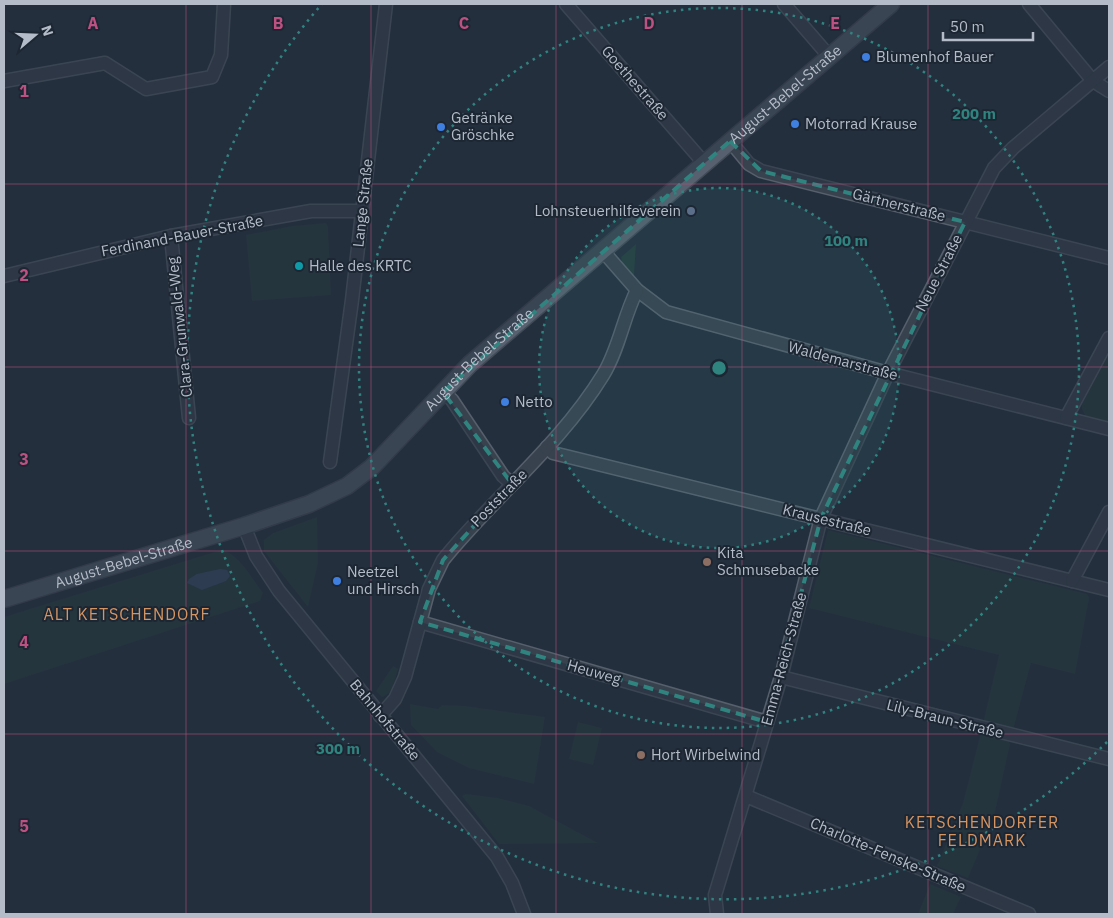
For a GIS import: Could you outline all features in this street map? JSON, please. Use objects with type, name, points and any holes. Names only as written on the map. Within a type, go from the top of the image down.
[{"type":"main road","name":"August-Bebel-Straße","points":[[4,599],[244,526],[309,504],[354,482],[372,467],[470,364],[891,4]]},
{"type":"street","points":[[4,81],[105,63],[146,89],[212,77],[221,55],[224,4]]},
{"type":"street","name":"Lange Straße","points":[[330,462],[386,4]]},
{"type":"street","name":"Goethestraße","points":[[566,4],[704,163]]},
{"type":"street","points":[[784,4],[829,56]]},
{"type":"street","points":[[1029,4],[1093,81],[1109,91]]},
{"type":"street","name":"Neue Straße","points":[[821,518],[888,374],[994,168],[1012,148],[1109,67]]},
{"type":"street","name":"Gärtnerstraße","points":[[730,141],[749,164],[761,171],[1109,258]]},
{"type":"street","name":"Ferdinand-Bauer-Straße","points":[[4,276],[171,236],[311,211],[362,211]]},
{"type":"street","name":"Clara-Grunwald-Weg","points":[[171,236],[189,418]]},
{"type":"street","name":"Waldemarstraße","points":[[602,250],[637,290],[666,312],[888,374],[1109,429]]},
{"type":"street","name":"Poststraße","points":[[380,716],[395,699],[398,692],[429,589],[443,560],[572,418],[613,358],[637,290]]},
{"type":"street","points":[[1066,418],[1109,338]]},
{"type":"street","points":[[443,392],[452,400],[504,476],[512,484]]},
{"type":"street","name":"Krausestraße","points":[[547,447],[553,453],[1109,590]]},
{"type":"street","points":[[1072,581],[1109,512]]},
{"type":"street","name":"Emma-Reich-Straße","points":[[717,914],[715,896],[780,678],[821,518]]},
{"type":"street","name":"Bahnhofstraße","points":[[244,526],[256,556],[265,571],[380,716],[497,857],[512,884],[524,914]]},
{"type":"street","name":"Heuweg","points":[[420,622],[767,722]]},
{"type":"street","name":"Lily-Braun-Straße","points":[[780,678],[1109,759]]},
{"type":"street","name":"Charlotte-Fenske-Straße","points":[[746,796],[1029,914]]},
{"type":"highlighted area","points":[[730,141],[761,171],[965,222],[821,518],[767,722],[420,622],[443,560],[512,484],[443,392]]},
{"type":"green space","points":[[326,223],[328,227],[331,295],[252,301],[246,235],[292,226]]},
{"type":"green space","points":[[636,244],[634,276],[622,262],[621,257]]},
{"type":"green space","points":[[1109,354],[1109,423],[1086,417],[1082,404]]},
{"type":"green space","points":[[317,517],[318,563],[308,607],[264,551],[264,540],[273,533]]},
{"type":"green space","points":[[828,530],[1087,594],[1089,598],[1075,674],[1031,663],[1013,730],[983,723],[999,655],[809,608]]},
{"type":"green space","points":[[221,550],[234,556],[245,568],[263,593],[260,601],[4,684],[4,617]]},
{"type":"green space","points":[[393,666],[398,669],[393,686],[382,697],[376,691]]},
{"type":"green space","points":[[410,704],[438,709],[442,705],[465,706],[545,717],[534,784],[469,768],[437,752],[411,725]]},
{"type":"green space","points":[[578,722],[602,728],[593,765],[569,759]]},
{"type":"green space","points":[[984,732],[1007,738],[1010,744],[994,816],[968,878],[937,866],[963,803],[980,736]]},
{"type":"green space","points":[[466,794],[498,798],[529,806],[598,843],[499,844],[462,796]]},
{"type":"green space","points":[[930,884],[961,897],[953,914],[918,914]]},
{"type":"water","points":[[220,569],[227,570],[230,576],[226,581],[202,590],[187,583],[189,579],[197,574]]},
{"type":"place","name":"Blumenhof Bauer","points":[[866,57]]},
{"type":"place","name":"Motorrad Krause","points":[[795,124]]},
{"type":"place","name":"Getränke Gröschke","points":[[441,127]]},
{"type":"place","name":"Lohnsteuerhilfeverein","points":[[691,211]]},
{"type":"place","name":"Halle des KRTC","points":[[299,266]]},
{"type":"place","name":"Netto","points":[[505,402]]},
{"type":"place","name":"Kita Schmusebacke","points":[[707,562]]},
{"type":"place","name":"Neetzel und Hirsch","points":[[337,581]]},
{"type":"place","name":"Hort Wirbelwind","points":[[641,755]]},
{"type":"district","name":"ALT KETSCHENDORF","points":[[127,614]]},
{"type":"district","name":"KETSCHENDORFER FELDMARK","points":[[982,831]]}]
